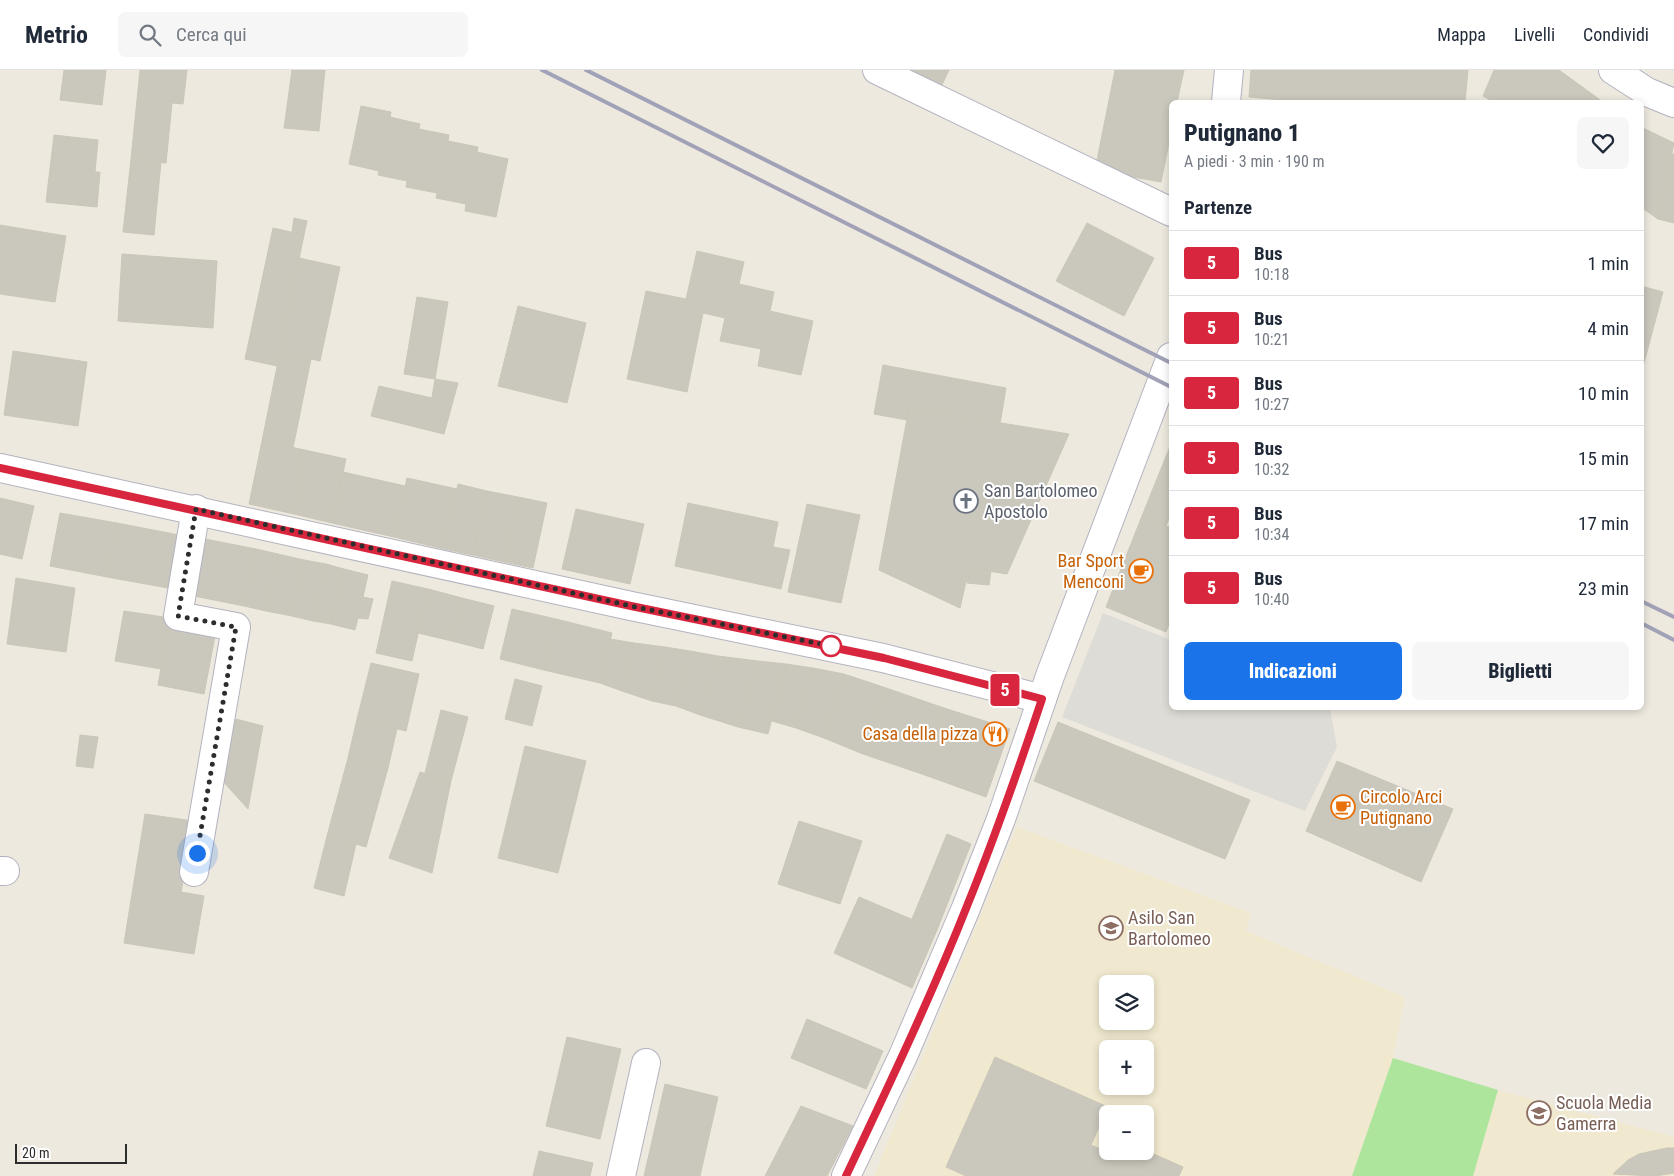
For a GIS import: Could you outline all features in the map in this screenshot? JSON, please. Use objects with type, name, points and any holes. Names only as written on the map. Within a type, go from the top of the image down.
[{"type":"street","points":[[877,70],[1169,211]]},
{"type":"street","points":[[1226,100],[1229,70]]},
{"type":"street","points":[[1613,70],[1647,92],[1674,103]]},
{"type":"street","points":[[846,1176],[903,1056],[966,908],[1001,819],[1042,699],[1169,362]]},
{"type":"street","points":[[0,468],[196,509],[622,604],[884,658],[1042,699]]},
{"type":"street","points":[[194,872],[236,627],[178,616],[196,509]]},
{"type":"street","points":[[621,1176],[646,1063]]},
{"type":"shaded area","points":[[1103,613],[1169,639],[1169,710],[1330,710],[1337,747],[1305,811],[1062,717]]},
{"type":"shaded area","points":[[1017,827],[1251,913],[1246,931],[1405,997],[1393,1058],[1352,1176],[874,1176]]},
{"type":"shaded area","name":"Scuola Media Gamerra","points":[[1498,1090],[1674,1137],[1674,1176],[1473,1176]]},
{"type":"green space","points":[[1393,1058],[1498,1090],[1473,1176],[1352,1176]]},
{"type":"building","points":[[64,70],[106,70],[102,105],[60,100]]},
{"type":"building","points":[[140,70],[187,70],[183,104],[172,103],[166,163],[131,159]]},
{"type":"building","points":[[292,70],[325,70],[319,131],[284,128]]},
{"type":"building","points":[[903,70],[949,70],[940,89]]},
{"type":"building","points":[[1115,70],[1184,70],[1177,100],[1169,100],[1169,143],[1161,182],[1095,170]]},
{"type":"building","points":[[1251,70],[1468,70],[1465,100],[1283,100],[1249,97]]},
{"type":"building","points":[[1494,70],[1559,70],[1600,100],[1490,100],[1483,96]]},
{"type":"building","points":[[361,106],[391,112],[390,117],[420,124],[419,129],[449,135],[448,141],[478,147],[477,152],[508,159],[496,217],[465,211],[466,204],[436,198],[437,193],[406,187],[407,181],[378,175],[379,171],[349,164]]},
{"type":"building","points":[[1644,128],[1674,143],[1658,219],[1644,209]]},
{"type":"building","points":[[54,135],[98,140],[95,172],[100,172],[97,207],[46,202]]},
{"type":"building","points":[[1672,154],[1674,154],[1674,223],[1658,219]]},
{"type":"building","points":[[131,159],[161,162],[154,235],[123,232]]},
{"type":"building","points":[[294,218],[307,221],[304,235],[292,232]]},
{"type":"building","points":[[1087,223],[1154,258],[1124,316],[1056,281]]},
{"type":"building","points":[[0,225],[66,236],[55,302],[0,294]]},
{"type":"building","points":[[273,228],[304,235],[277,366],[245,359]]},
{"type":"building","points":[[697,251],[744,262],[739,284],[774,292],[770,311],[813,321],[801,375],[758,366],[761,349],[720,341],[725,318],[703,313],[687,392],[627,379],[646,291],[686,299]]},
{"type":"building","points":[[122,254],[217,261],[213,328],[118,321]]},
{"type":"building","points":[[299,258],[340,267],[320,361],[280,352]]},
{"type":"building","points":[[1644,287],[1663,292],[1644,363]]},
{"type":"building","points":[[417,297],[448,302],[435,379],[404,374]]},
{"type":"building","points":[[518,306],[586,323],[567,403],[498,386]]},
{"type":"building","points":[[13,351],[87,362],[78,426],[4,415]]},
{"type":"building","points":[[280,352],[311,359],[293,448],[262,441]]},
{"type":"building","points":[[883,365],[1006,388],[1000,424],[909,408],[907,420],[874,414]]},
{"type":"building","points":[[435,379],[458,383],[444,434],[371,416],[379,386],[432,398]]},
{"type":"building","name":"San Bartolomeo Apostolo","points":[[909,408],[1069,434],[1007,574],[969,568],[960,608],[879,570]]},
{"type":"building","points":[[262,441],[300,449],[297,466],[303,468],[294,514],[249,504]]},
{"type":"building","points":[[300,449],[346,459],[332,523],[294,514],[303,468],[297,466]]},
{"type":"building","points":[[1169,449],[1169,518],[1166,526],[1142,516]]},
{"type":"building","points":[[343,472],[405,486],[394,537],[332,523]]},
{"type":"building","points":[[407,478],[457,489],[444,549],[394,537]]},
{"type":"building","points":[[458,484],[487,491],[473,555],[444,549]]},
{"type":"building","points":[[487,491],[518,497],[504,562],[473,555]]},
{"type":"building","points":[[518,497],[547,503],[533,568],[504,562]]},
{"type":"building","points":[[0,498],[34,506],[22,559],[0,554]]},
{"type":"building","points":[[688,503],[778,522],[773,547],[790,550],[781,589],[675,566]]},
{"type":"building","points":[[807,504],[860,515],[841,603],[788,592]]},
{"type":"building","points":[[576,509],[644,524],[630,584],[562,569]]},
{"type":"building","points":[[60,513],[117,523],[107,577],[50,566]]},
{"type":"building","points":[[1142,516],[1169,527],[1169,624],[1166,632],[1106,607]]},
{"type":"building","points":[[117,523],[179,535],[168,588],[107,577]]},
{"type":"building","points":[[200,538],[256,549],[244,606],[189,595]]},
{"type":"building","points":[[256,549],[278,554],[266,611],[244,606]]},
{"type":"building","points":[[278,554],[304,560],[292,616],[266,611]]},
{"type":"building","points":[[304,560],[326,564],[313,621],[292,616]]},
{"type":"building","points":[[326,564],[344,569],[331,624],[313,621]]},
{"type":"building","points":[[969,568],[991,571],[989,585],[967,583]]},
{"type":"building","points":[[344,569],[368,575],[363,597],[373,599],[368,619],[358,618],[355,630],[331,624]]},
{"type":"building","points":[[16,578],[75,588],[66,652],[7,644]]},
{"type":"building","points":[[392,581],[428,589],[412,661],[376,653]]},
{"type":"building","points":[[428,589],[462,598],[452,641],[418,633]]},
{"type":"building","points":[[462,598],[494,606],[483,649],[452,641]]},
{"type":"building","points":[[512,609],[556,619],[544,670],[500,659]]},
{"type":"building","points":[[124,611],[170,618],[161,669],[115,661]]},
{"type":"building","points":[[556,619],[612,633],[600,683],[544,670]]},
{"type":"building","points":[[168,628],[215,636],[204,694],[158,685]]},
{"type":"building","points":[[610,639],[634,643],[622,691],[600,683]]},
{"type":"building","points":[[634,643],[665,647],[652,701],[622,691]]},
{"type":"building","points":[[665,647],[690,651],[676,706],[652,701]]},
{"type":"building","points":[[690,651],[718,656],[700,715],[676,706]]},
{"type":"building","points":[[718,656],[758,661],[738,727],[700,715]]},
{"type":"building","points":[[758,661],[786,664],[768,734],[738,727]]},
{"type":"building","points":[[371,663],[419,674],[406,731],[357,719]]},
{"type":"building","points":[[786,664],[813,668],[796,728],[772,721]]},
{"type":"building","points":[[813,668],[844,674],[824,738],[796,728]]},
{"type":"building","points":[[844,674],[886,688],[863,754],[824,738]]},
{"type":"building","points":[[515,679],[542,686],[532,726],[505,719]]},
{"type":"building","points":[[886,688],[944,708],[922,774],[863,754]]},
{"type":"building","points":[[944,708],[1010,729],[986,797],[922,774]]},
{"type":"building","points":[[441,710],[468,717],[451,781],[425,773]]},
{"type":"building","points":[[236,719],[263,726],[248,809],[220,778]]},
{"type":"building","points":[[357,719],[397,729],[388,768],[348,758]]},
{"type":"building","points":[[1058,722],[1250,800],[1225,859],[1034,781]]},
{"type":"building","points":[[80,735],[98,737],[93,768],[76,766]]},
{"type":"building","points":[[525,746],[586,761],[558,873],[498,858]]},
{"type":"building","points":[[348,758],[388,768],[366,847],[327,836]]},
{"type":"building","points":[[1337,761],[1453,809],[1421,882],[1306,831]]},
{"type":"building","points":[[420,772],[451,781],[432,873],[389,858]]},
{"type":"building","points":[[145,814],[193,821],[181,892],[204,896],[194,954],[124,943]]},
{"type":"building","points":[[799,821],[862,841],[840,904],[778,884]]},
{"type":"building","points":[[947,834],[971,844],[937,930],[912,919]]},
{"type":"building","points":[[327,836],[356,844],[344,896],[314,888]]},
{"type":"building","points":[[859,897],[937,930],[912,988],[834,953]]},
{"type":"building","points":[[807,1019],[883,1051],[866,1089],[791,1058]]},
{"type":"building","points":[[567,1037],[621,1049],[600,1139],[546,1126]]},
{"type":"building","points":[[995,1057],[1103,1105],[1099,1105],[1099,1127],[1091,1145],[1099,1149],[1099,1160],[1154,1160],[1154,1154],[1183,1167],[1179,1176],[966,1176],[946,1167]]},
{"type":"building","points":[[665,1084],[718,1097],[700,1176],[644,1176]]},
{"type":"building","points":[[801,1106],[853,1126],[827,1176],[765,1176]]},
{"type":"building","points":[[1674,1148],[1674,1173],[1655,1176],[1613,1174],[1628,1160],[1639,1154]]},
{"type":"building","points":[[539,1151],[593,1163],[590,1176],[533,1176]]},
{"type":"railway","points":[[542,70],[1169,386]]},
{"type":"railway","points":[[586,70],[1169,362]]},
{"type":"railway","points":[[1644,602],[1674,617]]},
{"type":"railway","points":[[1644,625],[1674,640]]},
{"type":"bus line","name":"5","points":[[0,468],[166,502],[631,606],[884,658],[952,674],[1011,692],[1042,699],[1001,819],[966,908],[903,1056],[846,1176]]},
{"type":"place","name":"San Bartolomeo Apostolo","points":[[966,501]]},
{"type":"place","name":"Bar Sport Menconi","points":[[1141,571]]},
{"type":"place","name":"Casa della pizza","points":[[995,734]]},
{"type":"place","name":"Circolo Arci Putignano","points":[[1343,807]]},
{"type":"place","name":"Asilo San Bartolomeo","points":[[1111,928]]},
{"type":"place","name":"Scuola Media Gamerra","points":[[1539,1113]]},
{"type":"route","points":[[197,853],[236,627],[178,616],[196,509],[631,606],[831,646]]}]
